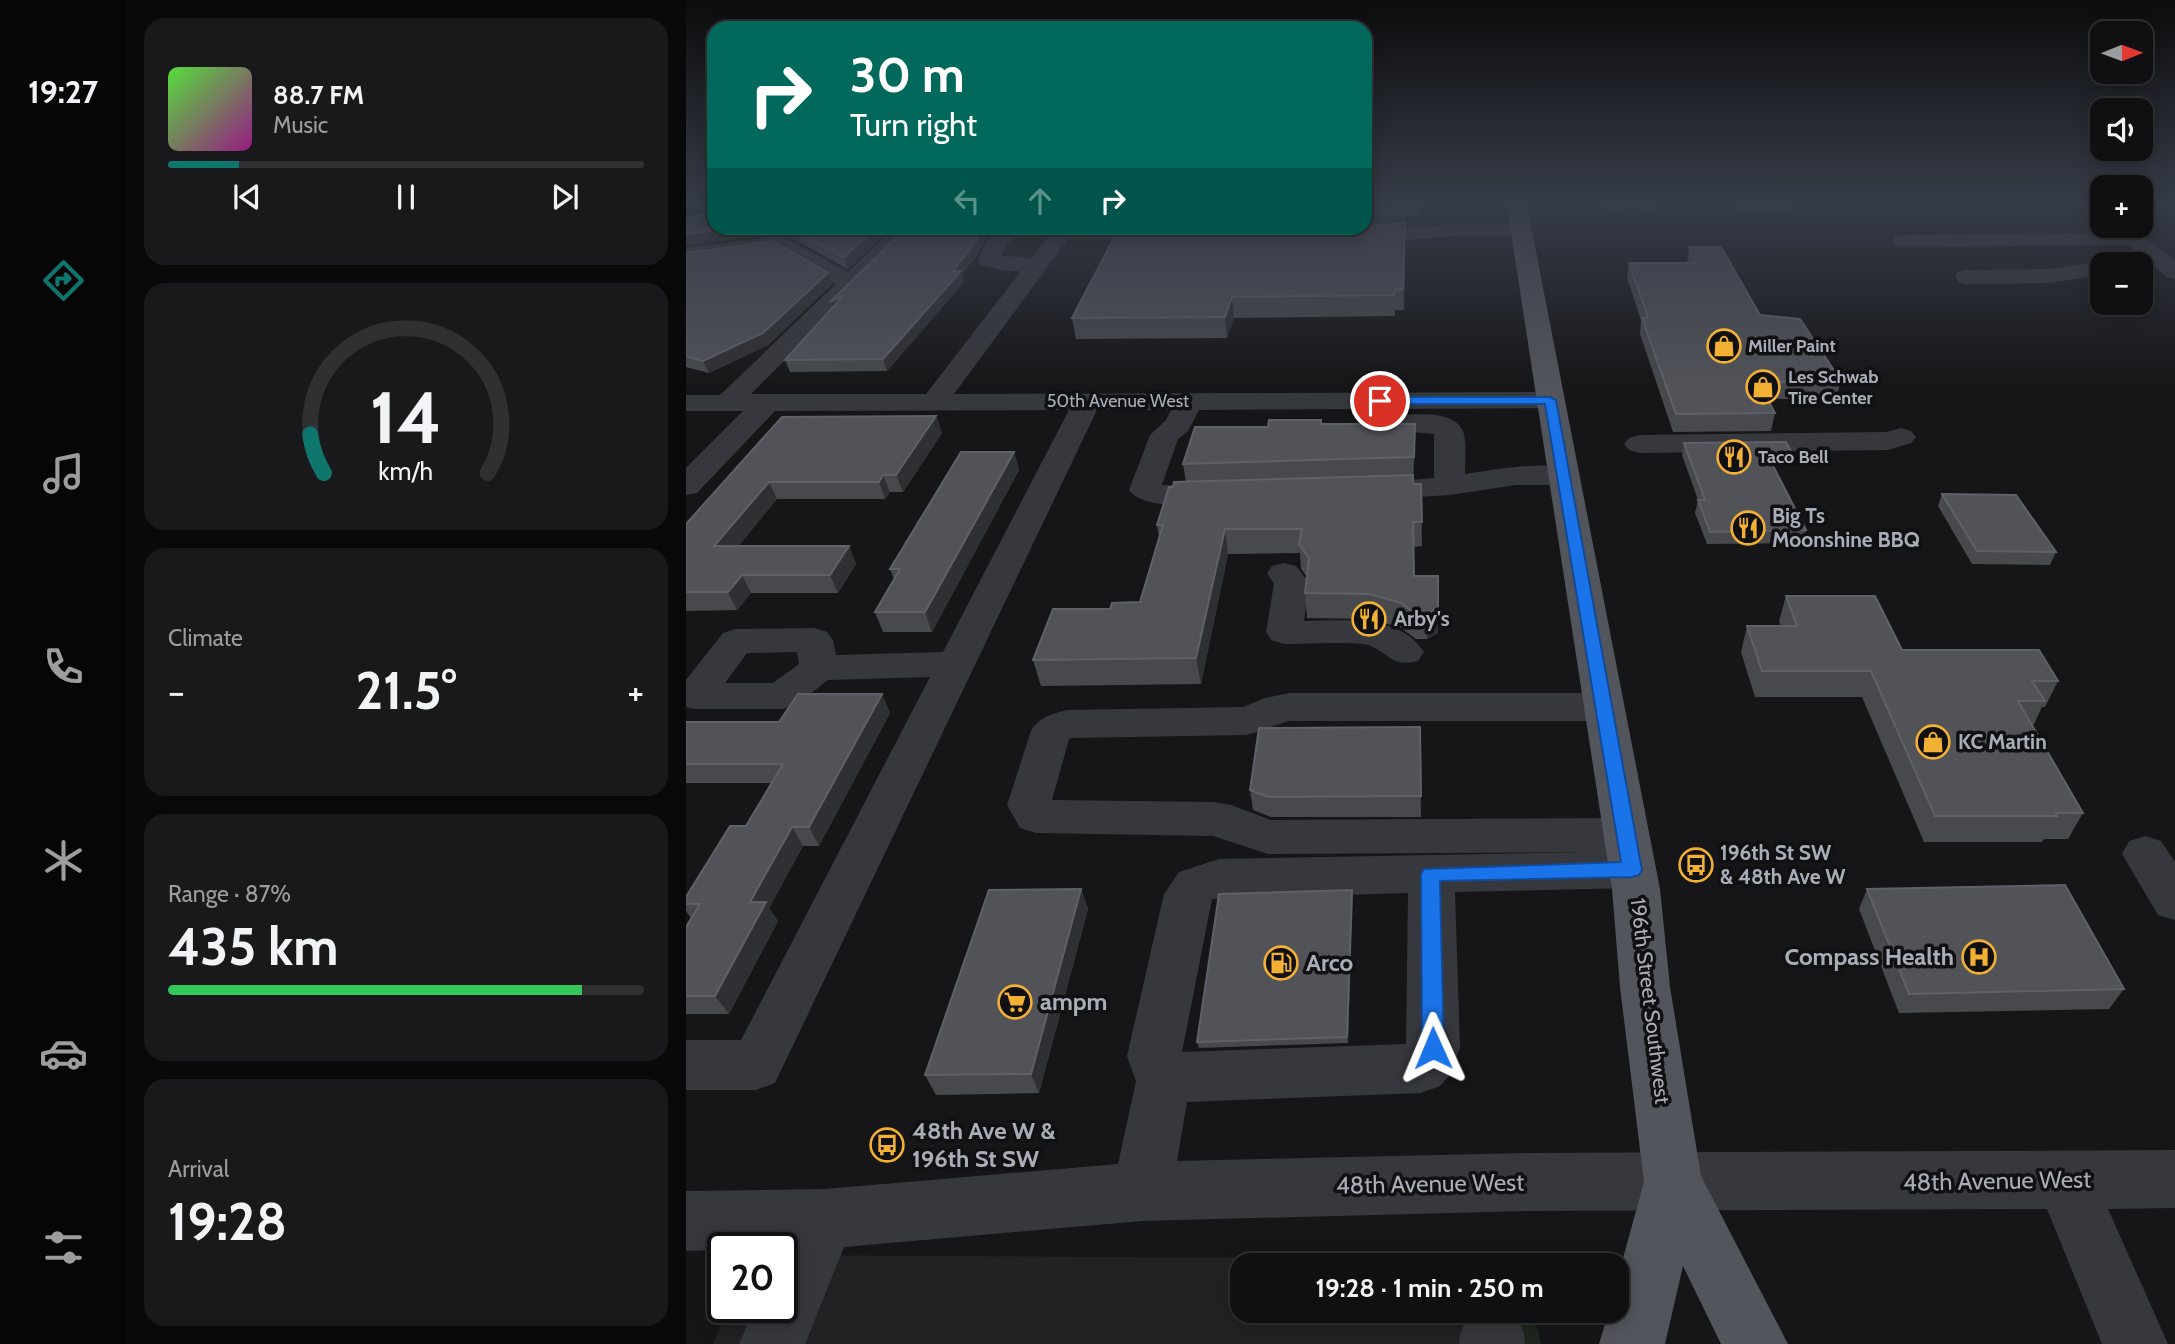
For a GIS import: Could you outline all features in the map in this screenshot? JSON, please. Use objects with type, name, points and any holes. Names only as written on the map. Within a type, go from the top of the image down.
[{"type":"main road","name":"196th Street Southwest","points":[[1527,263],[1629,853],[1673,1182],[1755,1344]]},
{"type":"main road","name":"196th Street Southwest","points":[[1632,1344],[1673,1182]]},
{"type":"street","points":[[817,263],[849,282]]},
{"type":"street","points":[[686,485],[849,282],[869,263]]},
{"type":"street","points":[[1000,263],[1039,265]]},
{"type":"street","points":[[934,402],[1039,265]]},
{"type":"street","points":[[2153,269],[2172,270]]},
{"type":"street","points":[[1966,277],[2049,276],[2090,270]]},
{"type":"street","points":[[686,381],[760,391]]},
{"type":"street","name":"50th Avenue West","points":[[686,403],[727,403],[760,391],[934,402],[1087,402],[1184,413],[1550,400]]},
{"type":"street","points":[[686,1065],[756,1065],[1087,402]]},
{"type":"street","points":[[1240,493],[1159,495],[1145,490],[1165,435],[1184,413],[1438,424],[1449,432],[1450,486]]},
{"type":"street","points":[[1639,443],[1888,441],[1901,438]]},
{"type":"street","points":[[1336,492],[1450,486],[1516,476],[1563,476]]},
{"type":"street","points":[[1284,573],[1292,583],[1284,632],[1375,633],[1405,652]]},
{"type":"street","points":[[819,668],[958,664]]},
{"type":"street","points":[[1604,707],[1279,708],[1247,721],[1067,724],[1051,731],[1029,805],[1036,816],[1213,819],[1231,822],[1268,837],[1629,853]]},
{"type":"street","points":[[1142,1191],[1164,1078],[1157,1068],[1154,1056],[1188,894],[1196,885],[1219,878],[1430,874],[1629,853]]},
{"type":"street","points":[[2145,854],[2175,901]]},
{"type":"street","points":[[1164,1078],[1421,1068],[1430,1059],[1433,1048],[1430,874]]},
{"type":"street","name":"48th Avenue West","points":[[686,1221],[825,1219],[1142,1191],[1494,1183],[2175,1179]]},
{"type":"street","points":[[2065,1180],[2135,1344]]},
{"type":"street","points":[[772,1344],[825,1219]]},
{"type":"shaded area","points":[[798,1255],[1230,1258],[1230,1323],[1535,1323],[1541,1344],[713,1344],[722,1323],[798,1323]]},
{"type":"shaded area","points":[[1509,1323],[1535,1323],[1541,1344],[1526,1344],[1522,1333]]},
{"type":"building","points":[[686,263],[810,263],[828,273],[763,333],[703,361],[686,356]]},
{"type":"building","points":[[870,263],[959,263],[953,271],[961,271],[883,359],[785,360],[843,296],[830,302]]},
{"type":"building","points":[[1101,263],[1404,263],[1403,289],[1395,290],[1394,295],[1232,297],[1225,317],[1072,318]]},
{"type":"building","points":[[1629,263],[1730,263],[1760,315],[1800,319],[1841,381],[1758,382],[1775,413],[1676,414],[1642,318],[1648,317]]},
{"type":"building","points":[[936,416],[896,475],[883,475],[879,482],[769,482],[714,546],[849,546],[830,575],[742,575],[728,592],[686,592],[686,524],[782,417]]},
{"type":"building","points":[[1269,420],[1321,420],[1321,424],[1415,424],[1414,457],[1183,464],[1195,427],[1268,427]]},
{"type":"building","points":[[1786,442],[1792,453],[1767,454],[1806,530],[1710,532],[1698,500],[1705,500],[1684,443]]},
{"type":"building","points":[[961,452],[1014,452],[925,612],[875,612],[900,569],[890,569]]},
{"type":"building","points":[[1413,475],[1413,484],[1421,484],[1422,522],[1413,522],[1414,576],[1438,576],[1438,608],[1427,614],[1416,614],[1401,603],[1369,594],[1305,593],[1309,558],[1299,544],[1302,529],[1225,529],[1196,658],[1033,660],[1053,609],[1110,609],[1112,603],[1140,602],[1163,525],[1157,525],[1169,487],[1173,487],[1174,482]]},
{"type":"building","points":[[1942,494],[2016,495],[2056,552],[1977,551]]},
{"type":"building","name":"KC Martin","points":[[1786,596],[1875,596],[1902,650],[2039,650],[2058,681],[2032,681],[2045,701],[2018,701],[2083,813],[2056,813],[2057,816],[1935,816],[1871,671],[1762,671],[1747,626],[1797,626]]},
{"type":"building","points":[[798,694],[882,694],[809,827],[792,827],[750,902],[766,902],[715,996],[686,996],[686,927],[700,904],[686,904],[686,897],[730,826],[746,826],[783,764],[686,764],[686,722],[779,722]]},
{"type":"building","points":[[1420,727],[1421,796],[1269,797],[1250,790],[1259,728]]},
{"type":"building","points":[[2065,885],[2124,989],[1909,994],[1867,889]]},
{"type":"building","name":"ampm","points":[[1081,889],[1031,1074],[925,1075],[989,890]]},
{"type":"building","points":[[1352,890],[1347,1037],[1197,1042],[1219,894]]},
{"type":"place","name":"Miller Paint","points":[[1724,346]]},
{"type":"place","name":"Les Schwab Tire Center","points":[[1763,387]]},
{"type":"place","name":"Taco Bell","points":[[1734,457]]},
{"type":"place","name":"Big Ts Moonshine BBQ","points":[[1748,528]]},
{"type":"place","name":"Arby's","points":[[1369,619]]},
{"type":"place","name":"KC Martin","points":[[1933,742]]},
{"type":"place","name":"196th St SW & 48th Ave W","points":[[1696,865]]},
{"type":"place","name":"Compass Health","points":[[1979,957]]},
{"type":"place","name":"Arco","points":[[1281,963]]},
{"type":"place","name":"ampm","points":[[1015,1002]]},
{"type":"place","name":"48th Ave W & 196th St SW","points":[[887,1145]]},
{"type":"route","points":[[1380,401],[1550,400],[1632,870],[1430,874],[1433,1048]]}]
